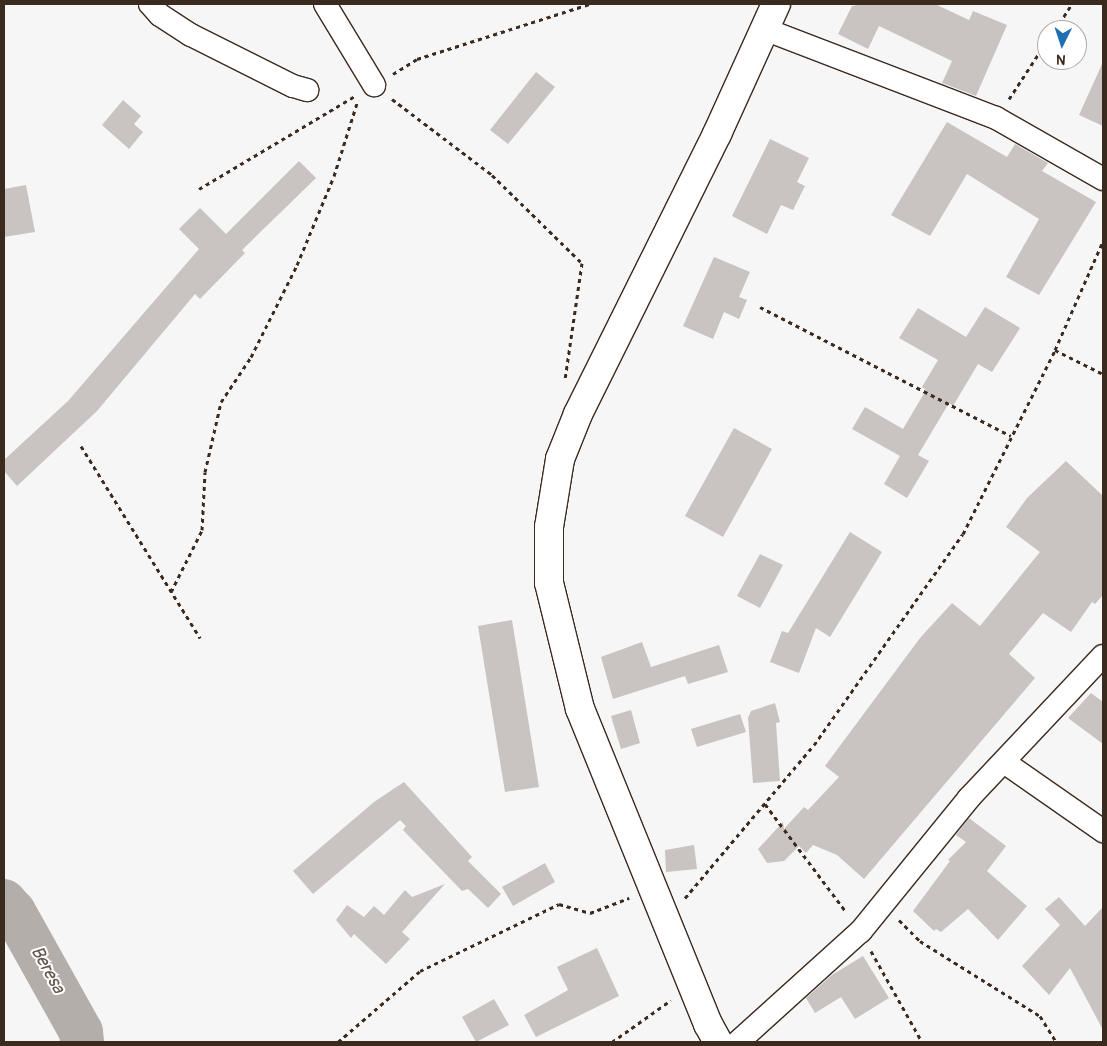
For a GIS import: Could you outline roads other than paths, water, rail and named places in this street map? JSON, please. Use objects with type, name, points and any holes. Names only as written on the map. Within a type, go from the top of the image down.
[{"type":"street","points":[[150,4],[160,15],[191,35],[293,86],[307,90]]},
{"type":"street","points":[[325,4],[367,89]]},
{"type":"street","points":[[718,1042],[691,985],[580,710],[550,583],[548,528],[560,459],[578,414],[716,134],[776,4]]},
{"type":"street","points":[[764,29],[996,118],[1103,179]]},
{"type":"street","points":[[738,1042],[861,931],[969,798],[1103,656]]},
{"type":"street","points":[[1004,762],[1103,831]]},
{"type":"waterway","name":"Beresa","points":[[4,901],[14,912],[81,1032],[82,1042]]}]
